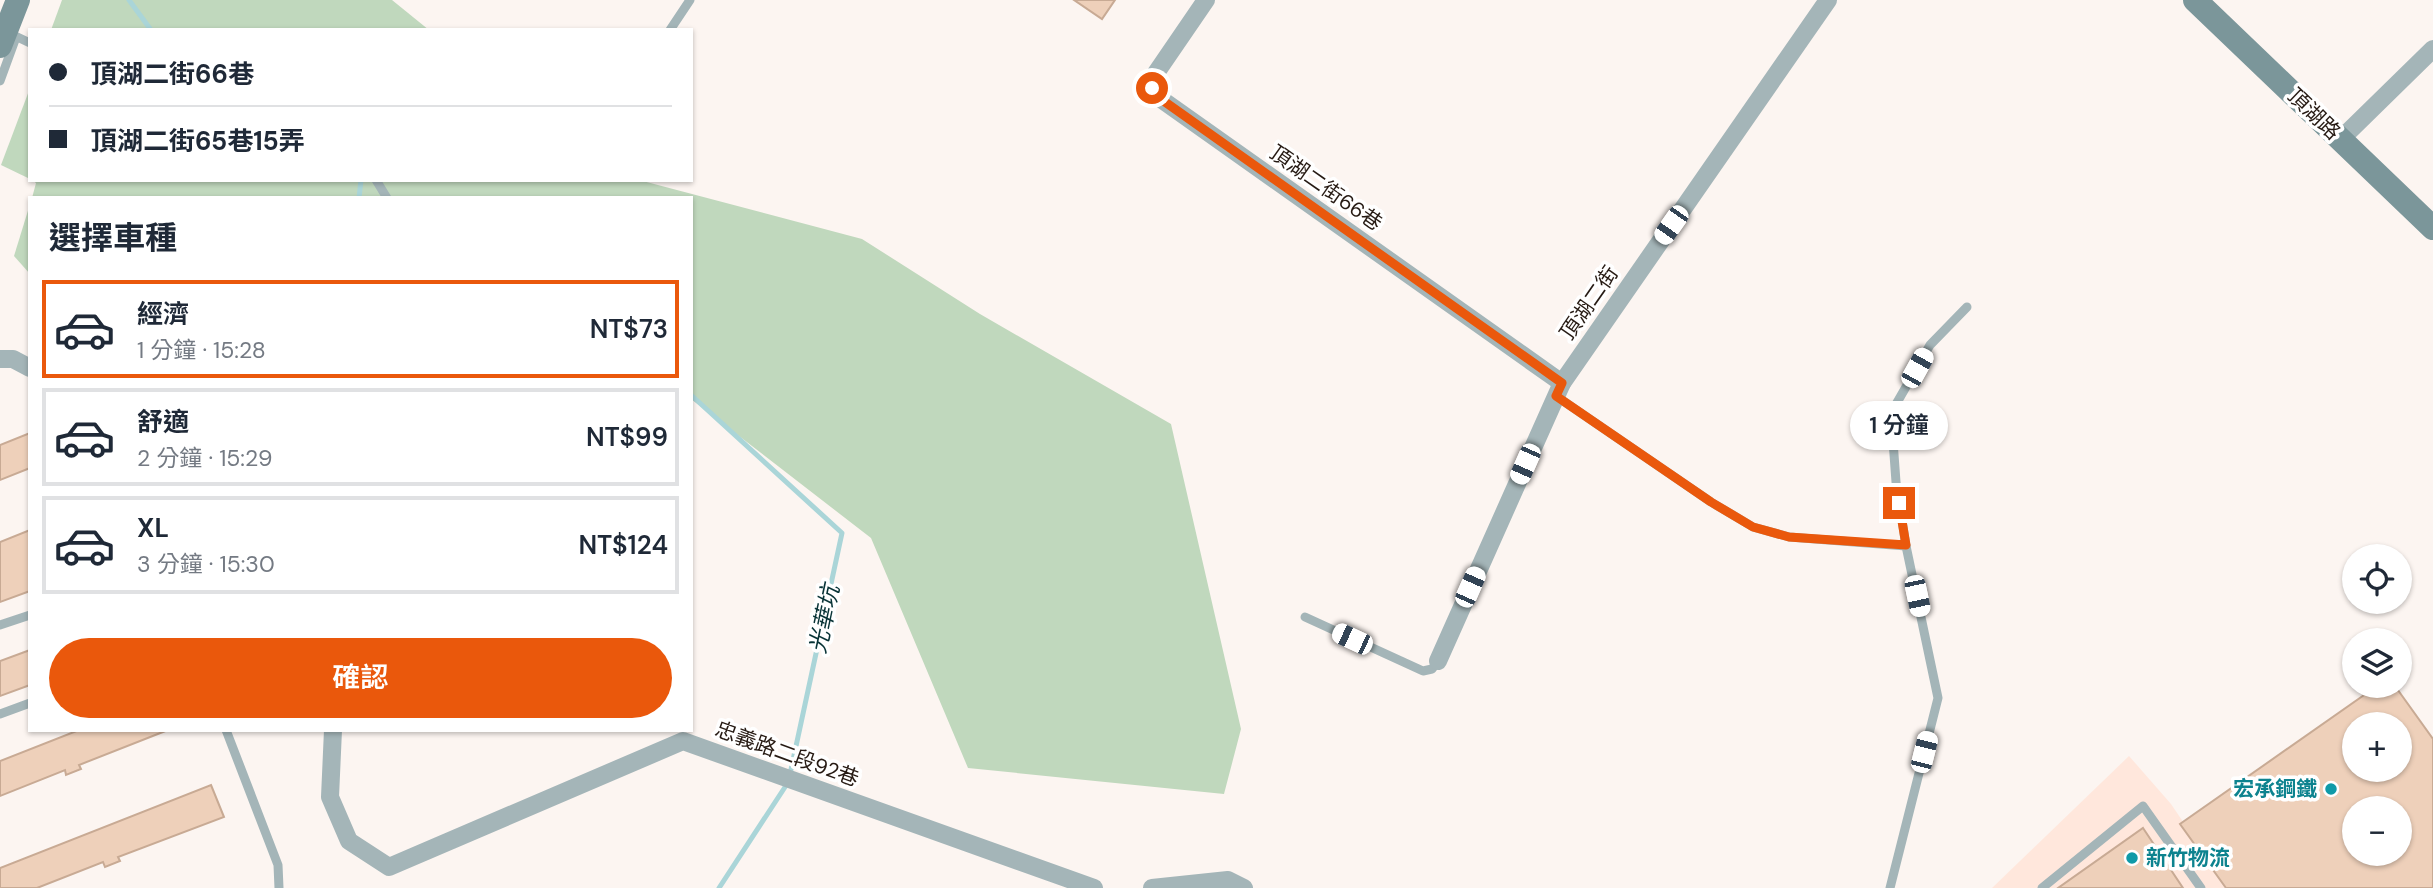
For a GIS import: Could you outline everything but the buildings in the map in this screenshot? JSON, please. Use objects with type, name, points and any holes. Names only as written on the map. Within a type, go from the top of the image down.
[{"type":"street","points":[[9,33],[18,0]]},
{"type":"street","name":"頂湖二街66巷","points":[[1206,0],[1156,73],[1152,88],[1158,97],[1559,390]]},
{"type":"street","name":"頂湖二街","points":[[1438,661],[1559,390],[1828,0]]},
{"type":"street","name":"頂湖路","points":[[2195,0],[2433,228]]},
{"type":"street","points":[[2341,139],[2433,49]]},
{"type":"street","points":[[0,359],[13,359],[28,367]]},
{"type":"street","name":"忠義路二段92巷","points":[[333,732],[330,797],[349,841],[388,867],[683,741],[1094,888]]},
{"type":"street","points":[[1153,888],[1228,880],[1244,888]]},
{"type":"lane","points":[[671,28],[690,0]]},
{"type":"lane","points":[[0,81],[9,33],[28,42]]},
{"type":"lane","points":[[1890,888],[1938,698],[1906,545],[1896,482],[1891,413],[1930,345],[1967,307]]},
{"type":"lane","points":[[1559,390],[1711,502],[1753,527],[1789,537],[1906,545]]},
{"type":"lane","points":[[0,625],[28,616]]},
{"type":"lane","points":[[1305,617],[1423,671],[1432,669],[1438,661]]},
{"type":"lane","points":[[0,714],[28,704]]},
{"type":"lane","points":[[227,732],[278,865],[279,888]]},
{"type":"lane","points":[[2042,888],[2143,806],[2201,888]]},
{"type":"shaded area","name":"新竹物流","points":[[2129,756],[2171,804],[2228,888],[1992,888]]},
{"type":"green space","points":[[62,0],[392,0],[427,28],[52,28]]},
{"type":"green space","points":[[28,93],[28,178],[1,165]]},
{"type":"green space","points":[[647,182],[862,239],[980,314],[1171,424],[1241,729],[1224,794],[968,768],[871,538],[693,401],[693,196],[33,196],[36,183]]},
{"type":"green space","points":[[28,210],[28,272],[14,256]]},
{"type":"waterway","name":"光華坑","points":[[129,0],[150,28]]},
{"type":"waterway","name":"光華坑","points":[[359,196],[361,182]]},
{"type":"waterway","name":"光華坑","points":[[693,397],[842,533],[790,774]]},
{"type":"waterway","name":"光華坑","points":[[719,888],[787,784]]},
{"type":"place","name":"宏承鋼鐵","points":[[2331,789]]},
{"type":"place","name":"新竹物流","points":[[2132,858]]},
{"type":"route","points":[[1152,88],[1158,97],[1562,383],[1556,396],[1711,502],[1753,527],[1789,537],[1906,545],[1899,503]]}]
